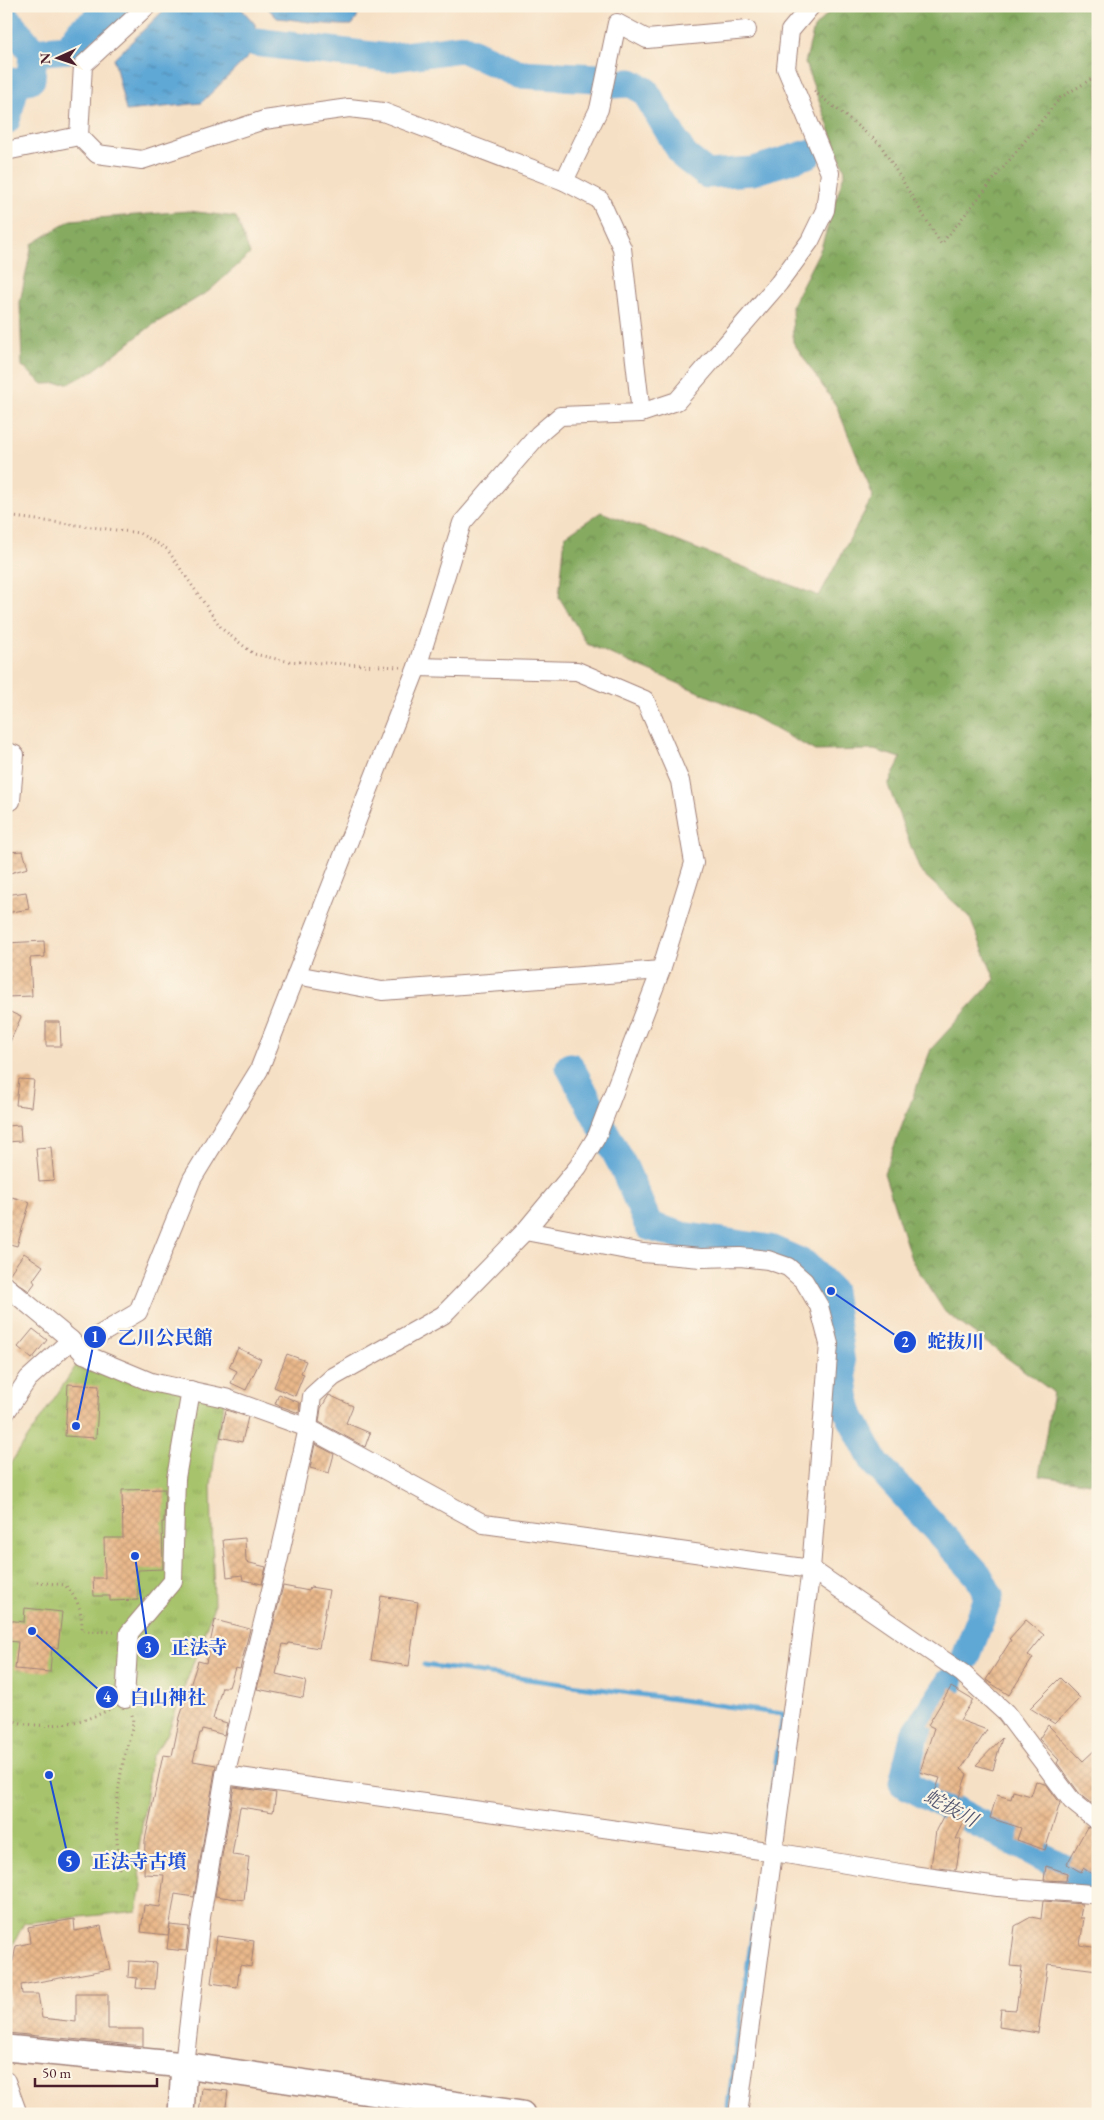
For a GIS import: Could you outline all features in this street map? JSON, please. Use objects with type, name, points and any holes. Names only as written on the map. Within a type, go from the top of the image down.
[{"type":"main road","points":[[6,2048],[184,2065],[522,2114]]},
{"type":"main road","points":[[181,2114],[184,2065]]},
{"type":"street","points":[[147,6],[83,65],[78,136],[96,154],[142,160],[264,120],[349,108],[383,112],[564,181],[600,200],[622,248],[641,413]]},
{"type":"street","points":[[84,1354],[94,1338],[138,1312],[192,1179],[259,1070],[417,667],[462,523],[538,434],[560,416],[641,413],[677,401],[779,283],[810,241],[825,210],[830,173],[786,68],[790,31],[812,6]]},
{"type":"street","points":[[564,181],[600,109],[617,23],[647,39],[747,30]]},
{"type":"street","points":[[6,151],[78,136]]},
{"type":"street","points":[[184,2065],[201,1917],[224,1774],[278,1562],[308,1428],[312,1396],[333,1378],[444,1315],[525,1231],[578,1167],[597,1136],[661,970],[694,862],[680,782],[645,700],[577,671],[417,667]]},
{"type":"street","points":[[6,751],[14,755],[11,801],[6,803]]},
{"type":"street","points":[[296,975],[382,991],[661,970]]},
{"type":"street","points":[[525,1231],[644,1252],[701,1258],[740,1257],[768,1260],[788,1267],[804,1281],[819,1306],[829,1344],[812,1569],[738,2114]]},
{"type":"street","points":[[6,1286],[71,1340],[84,1354],[151,1382],[225,1398],[308,1428],[484,1524],[812,1569],[962,1673],[1006,1713],[1072,1801],[1098,1822]]},
{"type":"street","points":[[6,1412],[28,1379],[71,1340]]},
{"type":"street","points":[[125,1699],[129,1633],[174,1580],[176,1478],[191,1390]]},
{"type":"street","points":[[224,1774],[774,1852],[912,1875],[998,1887],[1098,1896]]},
{"type":"street","points":[[6,2081],[18,2114]]},
{"type":"path","points":[[786,68],[880,144],[941,244],[1060,98],[1098,75]]},
{"type":"path","points":[[6,516],[139,533],[167,550],[222,629],[254,654],[286,661],[417,667]]},
{"type":"path","points":[[37,1582],[65,1585],[76,1597],[82,1615],[82,1631],[129,1633]]},
{"type":"path","points":[[6,1718],[18,1724],[62,1724],[101,1715],[125,1699],[133,1716],[132,1731],[118,1790],[117,1852],[120,1870]]},
{"type":"green space","points":[[835,6],[1098,6],[1098,1484],[1039,1476],[1053,1392],[945,1312],[911,1259],[884,1173],[931,1049],[995,979],[969,916],[920,871],[888,785],[901,758],[874,750],[815,751],[745,712],[587,644],[559,597],[565,536],[601,512],[819,596],[873,496],[837,407],[793,342],[792,305],[821,248],[845,171],[805,63],[814,28]]},
{"type":"green space","points":[[189,211],[236,217],[250,254],[209,291],[151,326],[93,371],[70,383],[43,384],[22,366],[20,302],[32,244],[71,220]]},
{"type":"green space","points":[[84,1354],[225,1398],[217,1438],[211,1486],[214,1606],[167,1735],[151,1757],[138,1856],[142,1886],[137,1911],[24,1923],[6,1959],[6,1470]]},
{"type":"water","points":[[168,6],[239,6],[255,24],[255,50],[201,103],[126,111],[114,59]]},
{"type":"water","points":[[266,6],[359,6],[357,18],[352,25],[342,25],[277,18]]},
{"type":"building","points":[[23,851],[28,868],[6,874],[6,852]]},
{"type":"building","points":[[26,892],[29,909],[6,913],[6,895]]},
{"type":"building","points":[[44,941],[45,957],[30,958],[32,996],[6,997],[6,943]]},
{"type":"building","points":[[6,1010],[21,1017],[6,1051]]},
{"type":"building","points":[[46,1022],[60,1022],[61,1046],[46,1046]]},
{"type":"building","points":[[19,1079],[34,1080],[31,1107],[16,1105]]},
{"type":"building","points":[[20,1125],[21,1141],[6,1142],[6,1126]]},
{"type":"building","points":[[51,1147],[54,1180],[39,1181],[36,1148]]},
{"type":"building","points":[[12,1197],[30,1202],[17,1246],[6,1243],[6,1208],[9,1209]]},
{"type":"building","points":[[24,1253],[43,1266],[33,1280],[35,1283],[29,1291],[8,1276]]},
{"type":"building","points":[[33,1329],[47,1340],[32,1359],[18,1347]]},
{"type":"building","points":[[238,1348],[261,1359],[246,1390],[231,1383],[237,1371],[229,1367]]},
{"type":"building","points":[[287,1354],[306,1361],[301,1373],[304,1374],[295,1396],[274,1387]]},
{"type":"building","points":[[68,1384],[99,1386],[96,1438],[65,1436]]},
{"type":"building","points":[[279,1394],[300,1403],[299,1413],[275,1404]]},
{"type":"building","points":[[329,1395],[353,1406],[346,1423],[370,1433],[365,1447],[319,1422],[321,1408]]},
{"type":"building","points":[[226,1410],[248,1417],[242,1442],[220,1437]]},
{"type":"building","points":[[315,1444],[334,1454],[329,1473],[310,1468]]},
{"type":"building","points":[[165,1489],[164,1522],[162,1522],[163,1569],[138,1570],[138,1600],[110,1601],[110,1596],[94,1596],[93,1578],[105,1578],[104,1538],[123,1538],[122,1490]]},
{"type":"building","points":[[245,1538],[246,1562],[266,1567],[262,1584],[243,1580],[242,1575],[227,1577],[223,1540]]},
{"type":"building","points":[[283,1586],[309,1591],[310,1587],[329,1590],[319,1648],[289,1643],[288,1645],[283,1644],[276,1674],[306,1681],[303,1698],[257,1689]]},
{"type":"building","points":[[381,1596],[418,1602],[409,1666],[371,1660]]},
{"type":"building","points":[[25,1608],[62,1612],[58,1648],[52,1647],[50,1672],[15,1669],[18,1642],[6,1641],[6,1620],[24,1622]]},
{"type":"building","points":[[215,1620],[250,1629],[240,1669],[235,1668],[229,1687],[222,1687],[213,1719],[227,1723],[224,1735],[203,1729],[202,1733],[200,1733],[193,1761],[216,1765],[194,1897],[175,1894],[168,1935],[141,1932],[144,1905],[160,1907],[164,1875],[144,1874],[145,1840],[163,1755],[172,1756],[180,1717],[198,1661],[206,1663]]},
{"type":"building","points":[[1026,1620],[1044,1635],[1028,1655],[1033,1658],[1009,1695],[986,1680],[1011,1640],[1009,1639]]},
{"type":"building","points":[[1060,1678],[1080,1698],[1055,1724],[1030,1708]]},
{"type":"building","points":[[951,1687],[973,1700],[960,1720],[987,1730],[961,1769],[967,1774],[958,1800],[935,1792],[940,1778],[920,1772],[934,1728],[928,1725]]},
{"type":"building","points":[[1048,1725],[1083,1761],[1098,1747],[1098,1808],[1080,1794],[1057,1763],[1059,1760],[1039,1739]]},
{"type":"building","points":[[1002,1738],[993,1770],[976,1765]]},
{"type":"building","points":[[1036,1781],[1047,1785],[1060,1803],[1045,1850],[1017,1840],[1021,1828],[990,1818],[997,1795],[1011,1799],[1013,1791],[1031,1796]]},
{"type":"building","points":[[234,1787],[276,1793],[273,1812],[240,1807],[232,1855],[249,1857],[244,1900],[215,1896]]},
{"type":"building","points":[[946,1811],[965,1820],[956,1839],[961,1839],[956,1870],[931,1867],[936,1830]]},
{"type":"building","points":[[1087,1827],[1098,1832],[1098,1878],[1083,1868],[1081,1872],[1067,1864]]},
{"type":"building","points":[[1046,1866],[1067,1873],[1066,1881],[1044,1880]]},
{"type":"building","points":[[1043,1901],[1082,1904],[1080,1918],[1084,1918],[1080,1945],[1098,1948],[1098,1970],[1048,1964],[1038,2033],[999,2027],[1001,2009],[1016,2010],[1022,1967],[1010,1966],[1015,1926],[1031,1917],[1041,1919]]},
{"type":"building","points":[[74,1919],[75,1931],[101,1926],[110,1969],[21,1985],[22,1994],[38,1994],[42,2018],[76,2022],[76,1994],[108,1994],[108,2029],[143,2029],[143,2046],[7,2033],[6,2006],[10,2005],[6,1970],[13,1961],[16,1946],[30,1943],[28,1927]]},
{"type":"building","points":[[170,1925],[189,1927],[186,1951],[167,1949]]},
{"type":"building","points":[[217,1936],[254,1941],[251,1967],[240,1965],[237,1987],[211,1983]]},
{"type":"building","points":[[129,1961],[157,1963],[155,1989],[136,1988],[137,1978],[128,1977]]},
{"type":"building","points":[[202,2088],[228,2091],[225,2114],[199,2114]]},
{"type":"waterway","points":[[6,120],[16,82],[31,79],[33,52],[68,49],[81,31],[119,6]]},
{"type":"waterway","points":[[6,18],[33,52]]},
{"type":"waterway","points":[[255,42],[388,58],[462,48],[519,74],[598,78]]},
{"type":"waterway","points":[[611,84],[631,83],[645,91],[684,156],[707,174],[753,171],[808,154]]},
{"type":"waterway","name":"蛇抜川","points":[[570,1067],[624,1168],[649,1226],[682,1236],[770,1249],[804,1264],[831,1291],[847,1409],[874,1461],[978,1575],[989,1596],[966,1657]]},
{"type":"waterway","points":[[424,1665],[783,1714],[765,1838]]},
{"type":"waterway","name":"蛇抜川","points":[[950,1682],[914,1737],[903,1783],[1098,1886]]},
{"type":"waterway","points":[[727,2114],[762,1864]]},
{"type":"place","name":"蛇抜川","points":[[831,1291]]},
{"type":"place","name":"乙川公民館","points":[[76,1426]]},
{"type":"place","name":"正法寺","points":[[135,1556]]},
{"type":"place","name":"白山神社","points":[[32,1631]]},
{"type":"place","name":"正法寺古墳","points":[[49,1775]]}]
